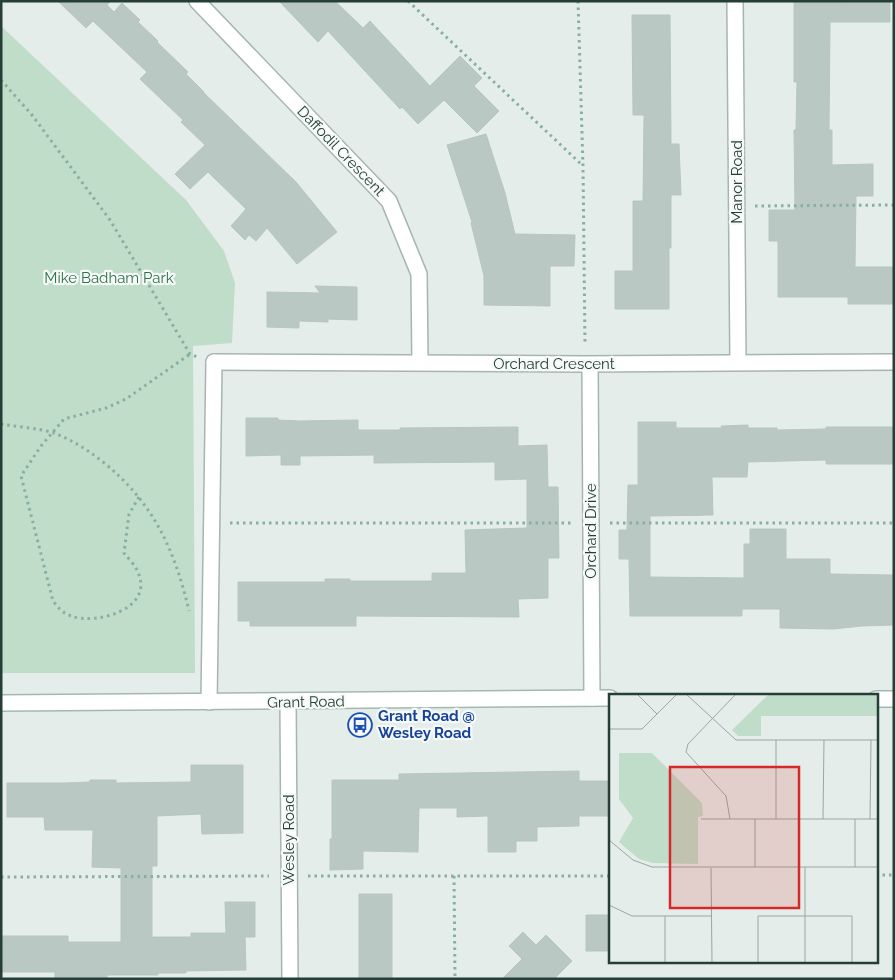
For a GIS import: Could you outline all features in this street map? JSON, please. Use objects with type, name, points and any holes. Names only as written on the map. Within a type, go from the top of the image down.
[{"type":"street","name":"Daffodil Crescent","points":[[197,1],[389,201],[419,274],[420,363]]},
{"type":"street","name":"Manor Road","points":[[736,1],[738,363]]},
{"type":"street","name":"Orchard Crescent","points":[[214,362],[587,364],[894,362]]},
{"type":"street","points":[[209,702],[214,362]]},
{"type":"street","name":"Orchard Drive","points":[[587,364],[591,523],[592,698]]},
{"type":"street","name":"Grant Road","points":[[1,704],[609,698]]},
{"type":"street","points":[[878,699],[894,699]]},
{"type":"street","name":"Wesley Road","points":[[288,702],[290,979]]},
{"type":"path","points":[[408,1],[583,166]]},
{"type":"path","points":[[578,1],[587,364]]},
{"type":"path","points":[[1,80],[32,115],[110,220],[190,354],[214,362]]},
{"type":"path","points":[[737,206],[894,205]]},
{"type":"path","points":[[139,497],[129,514],[124,553],[139,575],[141,587],[135,601],[126,609],[113,615],[91,618],[72,617],[61,611],[53,602],[20,476],[64,419],[106,408],[126,398],[190,354]]},
{"type":"path","points":[[1,424],[52,433],[75,443],[117,473],[139,497],[158,524],[172,552],[181,577],[190,620]]},
{"type":"path","points":[[212,523],[894,523]]},
{"type":"path","points":[[878,875],[894,875]]},
{"type":"path","points":[[454,876],[455,979]]},
{"type":"green space","name":"Mike Badham Park","points":[[1,26],[186,200],[224,251],[235,283],[232,343],[193,346],[195,673],[1,673]]},
{"type":"building","points":[[58,1],[111,1],[107,5],[114,12],[122,3],[140,20],[138,22],[157,42],[188,72],[186,74],[204,93],[296,182],[337,232],[297,264],[267,228],[256,241],[249,235],[245,240],[231,226],[246,209],[208,172],[190,189],[175,174],[205,145],[181,122],[183,120],[140,79],[147,72],[93,21],[86,28]]},
{"type":"building","points":[[279,1],[335,1],[363,28],[370,21],[430,86],[460,56],[482,78],[474,86],[499,111],[477,133],[444,100],[418,124],[402,107],[400,109],[328,31],[318,42]]},
{"type":"building","points":[[890,1],[890,22],[830,22],[829,130],[832,130],[832,165],[873,164],[873,196],[856,196],[855,267],[894,267],[894,304],[848,304],[848,297],[778,297],[778,241],[769,241],[769,210],[795,210],[794,130],[796,130],[797,82],[794,82],[794,2]]},
{"type":"building","points":[[632,15],[670,15],[671,144],[679,144],[681,195],[671,195],[669,309],[615,309],[615,271],[633,271],[633,201],[643,201],[644,115],[633,115]]},
{"type":"building","points":[[486,134],[505,193],[515,234],[575,235],[574,266],[550,266],[550,306],[484,305],[484,276],[472,222],[447,145]]},
{"type":"building","points":[[315,286],[357,287],[357,320],[299,321],[299,328],[267,327],[267,292],[320,293]]},
{"type":"building","points":[[246,418],[278,418],[278,420],[300,421],[358,420],[358,430],[518,427],[518,446],[547,445],[548,487],[558,487],[559,558],[548,558],[548,598],[518,599],[519,617],[356,616],[356,626],[250,626],[250,621],[238,621],[238,582],[325,582],[325,579],[350,579],[350,581],[432,581],[432,573],[466,573],[465,530],[527,528],[527,479],[495,480],[495,462],[374,463],[374,455],[300,456],[300,465],[281,465],[281,455],[246,456]]},
{"type":"building","points":[[638,422],[676,422],[676,428],[722,428],[721,426],[748,425],[748,428],[777,428],[777,430],[826,429],[826,427],[894,427],[893,464],[826,464],[826,460],[748,462],[747,477],[712,477],[713,515],[650,516],[650,577],[744,578],[744,544],[750,544],[750,529],[786,529],[786,559],[830,559],[830,574],[894,575],[894,625],[833,629],[780,628],[780,609],[742,609],[742,616],[630,616],[629,559],[619,559],[619,530],[627,530],[628,485],[638,485]]},
{"type":"building","points":[[191,765],[243,765],[243,833],[202,834],[201,814],[157,816],[157,866],[152,866],[152,937],[191,937],[191,933],[226,933],[225,902],[255,902],[255,937],[245,937],[246,970],[186,971],[186,973],[158,973],[158,975],[107,975],[107,979],[55,978],[55,972],[1,972],[1,936],[68,936],[68,942],[121,942],[121,868],[92,867],[93,830],[45,830],[44,817],[7,817],[7,783],[65,783],[90,782],[90,780],[116,780],[116,783],[191,782]]},
{"type":"building","points":[[579,771],[579,781],[609,781],[609,816],[579,816],[579,826],[537,827],[537,841],[516,841],[516,852],[488,852],[488,816],[457,817],[457,808],[419,808],[418,852],[363,851],[363,869],[330,870],[332,780],[399,780],[399,774]]},
{"type":"building","points":[[359,894],[392,894],[392,979],[359,979]]},
{"type":"building","points":[[586,915],[609,915],[609,951],[586,951]]},
{"type":"building","points":[[523,932],[536,945],[546,935],[572,961],[554,979],[502,979],[522,959],[509,946]]},
{"type":"place","name":"Grant Road @ Wesley Road","points":[[360,725]]}]
